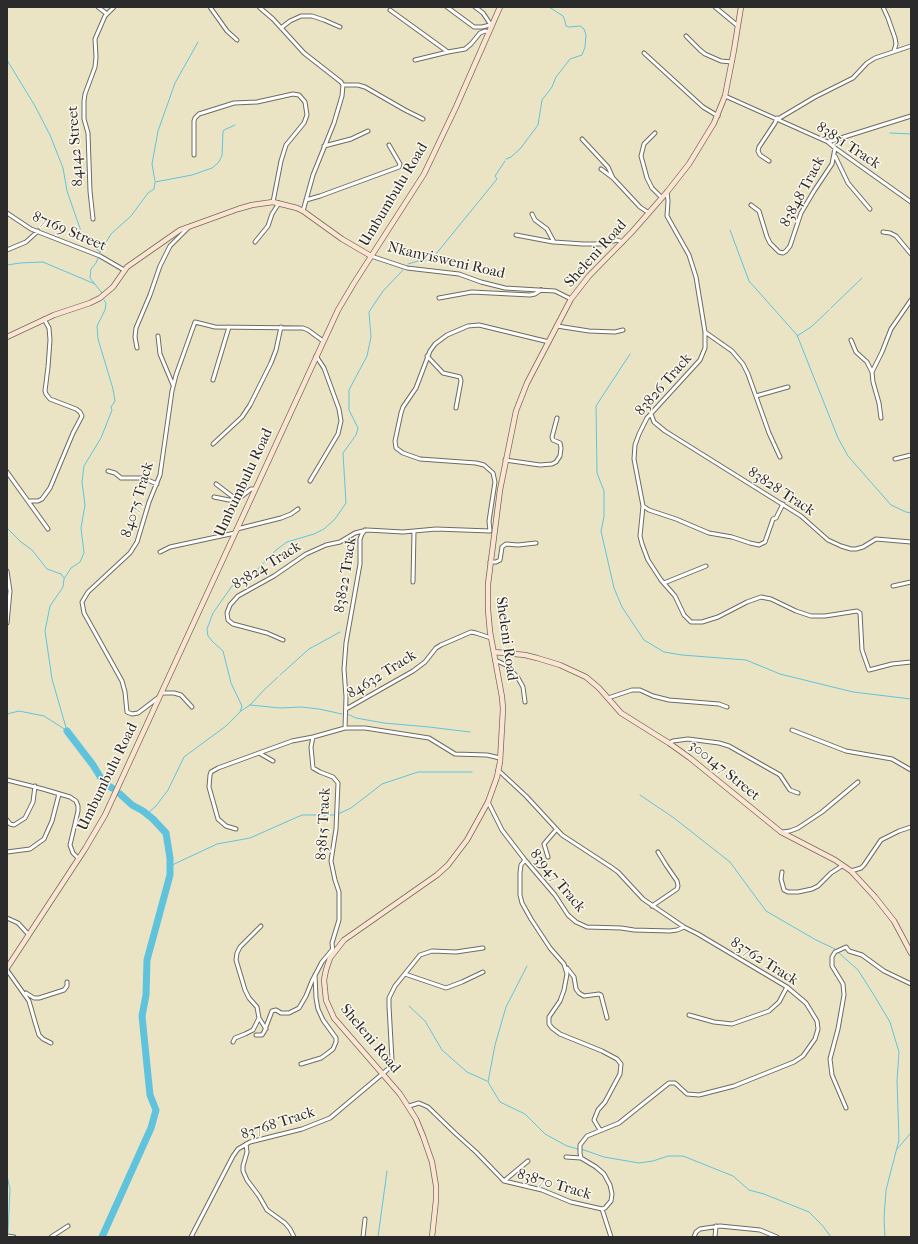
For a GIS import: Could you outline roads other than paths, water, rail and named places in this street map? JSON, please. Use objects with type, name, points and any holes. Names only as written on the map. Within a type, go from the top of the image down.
[{"type":"street","points":[[98,7],[106,14]]},
{"type":"street","name":"84142 Street","points":[[93,219],[90,191],[88,133],[84,119],[84,100],[95,68],[95,39],[106,14],[114,7]]},
{"type":"street","points":[[210,7],[227,31],[237,40]]},
{"type":"street","points":[[260,7],[268,13],[307,56],[343,85],[342,96],[334,123],[313,175],[303,211]]},
{"type":"street","points":[[448,7],[474,27],[491,26],[483,13],[475,7]]},
{"type":"street","name":"Umbumbulu Road","points":[[7,969],[79,859],[115,796],[338,310],[424,174],[456,107],[500,7]]},
{"type":"street","points":[[715,7],[738,26]]},
{"type":"street","name":"Sheleni Road","points":[[432,1237],[436,1186],[432,1162],[424,1136],[409,1106],[400,1094],[340,1027],[329,1010],[326,1000],[324,980],[333,952],[344,940],[448,865],[467,840],[488,802],[498,770],[500,758],[503,708],[491,638],[487,600],[492,531],[505,460],[518,404],[571,298],[588,276],[622,242],[667,192],[689,164],[718,116],[725,96],[741,7]]},
{"type":"street","points":[[883,7],[895,38],[896,44],[894,51]]},
{"type":"street","points":[[390,10],[448,52]]},
{"type":"street","points":[[281,28],[290,21],[301,16],[312,16],[340,27]]},
{"type":"street","points":[[415,60],[464,49],[471,44],[480,33],[485,31],[489,32]]},
{"type":"street","points":[[686,36],[705,54],[722,61],[732,62]]},
{"type":"street","points":[[769,161],[760,155],[758,151],[759,146],[778,119],[820,94],[854,78],[871,60],[911,46]]},
{"type":"street","points":[[907,48],[911,50]]},
{"type":"street","points":[[644,53],[703,107],[718,116]]},
{"type":"street","points":[[343,85],[358,85],[365,87],[398,107],[424,119]]},
{"type":"street","points":[[194,155],[194,121],[199,114],[234,103],[262,101],[293,94],[299,95],[305,102],[307,115],[304,123],[293,134],[286,145],[281,161],[273,202]]},
{"type":"street","name":"83851 Track","points":[[725,96],[828,142],[911,202]]},
{"type":"street","points":[[828,142],[911,116]]},
{"type":"street","points":[[324,146],[350,139],[368,131]]},
{"type":"street","points":[[655,133],[644,144],[641,156],[652,188],[662,198]]},
{"type":"street","points":[[582,139],[608,167],[613,178]]},
{"type":"street","points":[[306,200],[397,169],[400,164],[389,145]]},
{"type":"street","name":"83848 Track","points":[[751,205],[759,211],[766,237],[770,243],[779,252],[783,253],[786,251],[790,246],[801,213],[832,164],[835,148]]},
{"type":"street","points":[[834,155],[848,183],[870,209]]},
{"type":"street","points":[[601,169],[613,178],[640,207],[649,213]]},
{"type":"street","name":"83826 Track","points":[[667,192],[667,216],[686,250],[693,267],[698,286],[705,332],[705,348],[700,360],[645,421],[639,434],[634,453],[643,506],[640,530],[642,544],[648,560],[675,596],[686,618],[695,623],[718,617],[746,602],[761,597],[771,598],[796,611],[811,616],[825,616],[858,611],[860,615],[862,650],[869,670],[892,664],[911,662]]},
{"type":"street","name":"Nkanyisweni Road","points":[[7,337],[44,319],[100,298],[112,287],[124,270],[172,236],[189,226],[238,208],[273,202],[303,211],[333,234],[371,256],[407,268],[459,274],[489,284],[512,288],[555,290],[571,298]]},
{"type":"street","points":[[255,242],[268,226],[272,214],[280,203]]},
{"type":"street","name":"87169 Street","points":[[7,213],[26,226],[105,258],[124,270]]},
{"type":"street","points":[[532,214],[535,220],[548,229],[554,242]]},
{"type":"street","points":[[137,348],[135,337],[136,328],[160,266],[170,246],[188,229],[189,226]]},
{"type":"street","points":[[7,250],[26,242],[38,231]]},
{"type":"street","points":[[883,232],[896,236],[911,254]]},
{"type":"street","points":[[516,235],[554,242],[602,244],[617,240],[622,242]]},
{"type":"street","points":[[439,298],[472,292],[530,295],[535,294],[541,289]]},
{"type":"street","points":[[872,372],[891,329],[911,300]]},
{"type":"street","points":[[28,502],[42,499],[50,488],[73,433],[82,416],[76,409],[50,398],[46,394],[45,391],[50,340],[49,328],[44,319]]},
{"type":"street","name":"84075 Track","points":[[161,694],[138,713],[132,714],[127,712],[125,692],[121,677],[84,613],[82,606],[83,600],[88,592],[135,547],[149,502],[161,471],[173,386],[194,322],[210,327],[230,327]]},
{"type":"street","points":[[492,531],[489,521],[495,482],[494,472],[489,468],[476,463],[420,459],[403,453],[396,448],[395,441],[401,413],[404,405],[416,388],[427,356],[435,344],[447,335],[468,326],[489,326],[549,342]]},
{"type":"street","points":[[557,326],[589,331],[618,332],[623,330]]},
{"type":"street","points":[[213,380],[230,327],[303,328],[323,341]]},
{"type":"street","points":[[213,444],[242,417],[250,405],[271,363],[276,350],[281,327]]},
{"type":"street","points":[[705,332],[732,351],[739,358],[748,374],[769,433],[780,457]]},
{"type":"street","points":[[158,336],[160,354],[173,386]]},
{"type":"street","points":[[851,340],[856,352],[867,362],[872,372],[881,418]]},
{"type":"street","points":[[310,481],[338,434],[341,421],[339,409],[324,368],[316,356]]},
{"type":"street","points":[[427,356],[440,372],[458,376],[460,378],[461,381],[456,408]]},
{"type":"street","points":[[756,396],[788,387]]},
{"type":"street","name":"83828 Track","points":[[651,414],[654,422],[665,430],[801,516],[828,540],[850,549],[863,547],[876,539],[911,542]]},
{"type":"street","points":[[505,460],[535,465],[552,464],[556,462],[560,456],[562,448],[560,443],[553,440],[552,437],[557,418]]},
{"type":"street","points":[[895,459],[911,455]]},
{"type":"street","points":[[108,471],[115,473],[121,478],[143,478],[157,484]]},
{"type":"street","points":[[7,473],[48,529]]},
{"type":"street","points":[[216,484],[237,500]]},
{"type":"street","points":[[214,497],[237,500],[251,489],[255,489]]},
{"type":"street","points":[[643,506],[649,510],[676,519],[709,533],[732,537],[750,544],[759,545],[763,544],[766,539],[773,519],[776,518],[783,504]]},
{"type":"street","points":[[160,552],[170,547],[236,531],[281,518],[298,509]]},
{"type":"street","name":"83822 Track","points":[[345,728],[346,710],[344,670],[346,642],[360,564],[361,536],[365,530],[414,531],[436,529],[492,531]]},
{"type":"street","name":"83824 Track","points":[[283,640],[267,633],[238,626],[230,622],[227,618],[227,613],[232,602],[241,594],[274,576],[306,554],[340,542],[355,533],[365,530]]},
{"type":"street","points":[[413,582],[414,531]]},
{"type":"street","points":[[490,562],[500,560],[502,547],[506,544],[518,545],[536,543]]},
{"type":"street","points":[[664,583],[706,566]]},
{"type":"street","points":[[7,571],[10,591],[7,623]]},
{"type":"street","points":[[893,586],[911,582]]},
{"type":"street","name":"84632 Track","points":[[346,710],[413,671],[423,664],[436,648],[442,645],[470,632],[491,638]]},
{"type":"street","name":"300147 Street","points":[[494,652],[537,658],[567,668],[593,682],[621,713],[690,758],[781,832],[835,860],[851,871],[875,897],[894,921],[911,953]]},
{"type":"street","points":[[495,660],[506,665],[518,678],[523,687],[525,702]]},
{"type":"street","points":[[608,698],[632,690],[640,690],[653,696],[669,700],[719,704],[727,707]]},
{"type":"street","points":[[161,694],[174,693],[181,695],[192,707]]},
{"type":"street","points":[[236,829],[226,826],[218,819],[209,787],[210,775],[218,768],[292,741],[345,728],[366,728],[414,735],[433,740],[455,754],[478,754],[500,758]]},
{"type":"street","points":[[792,730],[846,751],[892,759],[911,770]]},
{"type":"street","name":"83815 Track","points":[[313,737],[311,747],[313,768],[333,777],[338,783],[336,829],[331,861],[334,880],[339,892],[339,920],[332,943],[333,952]]},
{"type":"street","points":[[669,743],[688,739],[719,743],[729,746],[780,775],[790,790],[798,793]]},
{"type":"street","points":[[259,753],[273,761]]},
{"type":"street","name":"83762 Track","points":[[498,770],[526,796],[556,830],[614,869],[643,899],[652,906],[684,927],[787,987],[806,1003],[818,1026],[815,1039],[798,1060],[734,1086],[699,1095],[687,1094],[675,1083],[669,1083],[619,1123],[590,1134],[583,1141],[580,1149],[581,1158]]},
{"type":"street","points":[[7,780],[35,786],[74,799],[78,806],[78,814],[70,845],[73,853],[79,859]]},
{"type":"street","points":[[781,832],[793,830],[822,812],[858,782]]},
{"type":"street","points":[[7,820],[10,824],[14,825],[25,818],[33,802],[35,786]]},
{"type":"street","points":[[7,852],[30,849],[44,839],[52,821],[59,794]]},
{"type":"street","name":"83947 Track","points":[[488,802],[502,830],[555,895],[572,919],[587,927],[670,931],[684,927]]},
{"type":"street","points":[[851,871],[861,868],[864,865],[881,840],[888,835],[910,828]]},
{"type":"street","points":[[548,857],[544,844],[556,830]]},
{"type":"street","points":[[652,906],[677,889],[678,886],[673,874],[658,852]]},
{"type":"street","points":[[525,860],[521,865],[520,874],[520,895],[522,903],[550,948],[574,977],[576,989],[579,994],[584,996],[601,995],[606,1018]]},
{"type":"street","points":[[782,872],[781,879],[784,890],[788,892],[798,892],[818,886],[831,873],[842,866]]},
{"type":"street","points":[[7,918],[18,923],[29,935]]},
{"type":"street","points":[[261,926],[240,947],[237,953],[237,965],[247,995],[258,1008],[260,1018],[266,1029]]},
{"type":"street","points":[[846,1108],[832,1075],[830,1063],[844,995],[843,984],[832,966],[832,957],[835,952],[846,947],[849,951],[862,955],[884,971],[911,984]]},
{"type":"street","points":[[383,1074],[390,1067],[392,1060],[389,998],[395,986],[417,958],[423,953],[432,951],[456,952],[483,948]]},
{"type":"street","points":[[256,1035],[262,1034],[266,1029],[273,1010],[281,1013],[290,1013],[299,1008],[322,962],[333,952]]},
{"type":"street","points":[[565,967],[567,974],[566,983],[560,1001],[549,1017],[549,1024],[560,1034],[602,1050],[617,1059],[621,1064],[620,1074],[605,1102],[598,1110],[594,1120],[600,1130]]},
{"type":"street","points":[[7,969],[24,992],[30,1004],[38,1032],[44,1040],[51,1043]]},
{"type":"street","points":[[405,974],[446,988],[483,972]]},
{"type":"street","points":[[301,1064],[321,1058],[333,1049],[336,1042],[336,1038],[318,1009],[315,976]]},
{"type":"street","points":[[24,992],[31,997],[39,998],[64,990],[67,986],[67,982]]},
{"type":"street","points":[[689,1015],[714,1022],[732,1024],[770,1011],[779,1002],[787,987]]},
{"type":"street","points":[[233,1042],[236,1038],[253,1030],[260,1018]]},
{"type":"street","name":"83768 Track","points":[[191,1237],[238,1149],[246,1144],[302,1129],[330,1118],[383,1074]]},
{"type":"street","name":"83870 Track","points":[[409,1106],[419,1103],[428,1106],[476,1152],[504,1182],[542,1190],[571,1202],[602,1210],[609,1204],[612,1194],[607,1179],[601,1170],[581,1158]]},
{"type":"street","points":[[246,1144],[247,1152],[243,1170],[253,1189],[267,1210],[285,1223],[290,1228],[294,1237]]},
{"type":"street","points":[[566,1157],[581,1158]]},
{"type":"street","points":[[504,1182],[528,1161]]},
{"type":"street","points":[[602,1210],[611,1237]]},
{"type":"street","points":[[363,1237],[365,1219]]},
{"type":"street","points":[[51,1237],[68,1226]]},
{"type":"street","points":[[694,1237],[696,1232],[700,1229],[716,1226],[760,1230],[777,1237]]},
{"type":"street","points":[[715,1237],[716,1226]]},
{"type":"street","points":[[7,1236],[14,1237]]},
{"type":"waterway","points":[[506,159],[511,157],[520,149],[538,125],[542,100],[552,87],[556,77],[570,59],[582,55],[585,47],[586,35],[584,29],[580,26],[566,26],[563,16],[549,7]]},
{"type":"waterway","points":[[155,181],[152,164],[158,131],[175,83],[198,42]]},
{"type":"waterway","points":[[7,60],[35,106],[50,135],[63,168],[67,191],[83,237],[100,252]]},
{"type":"waterway","points":[[99,254],[111,234],[131,216],[148,193],[154,189],[155,182],[192,175],[212,168],[218,163],[222,156],[223,132],[224,130],[235,125]]},
{"type":"waterway","points":[[890,133],[911,134]]},
{"type":"waterway","points":[[408,264],[428,260],[436,254],[497,179],[495,176],[505,161]]},
{"type":"waterway","points":[[730,230],[749,281],[797,335],[838,438],[848,456],[891,505],[911,513]]},
{"type":"waterway","points":[[98,258],[91,269],[90,278],[102,293]]},
{"type":"waterway","points":[[7,265],[43,262],[95,284]]},
{"type":"waterway","points":[[147,814],[156,806],[168,790],[184,757],[226,726],[240,712],[242,706],[231,683],[223,651],[208,636],[207,629],[213,613],[232,586],[251,576],[276,550],[287,542],[314,534],[324,529],[335,519],[346,503],[343,453],[356,435],[358,428],[349,410],[349,390],[367,356],[371,337],[369,312],[383,291],[403,270]]},
{"type":"waterway","points":[[831,308],[862,278]]},
{"type":"waterway","points":[[67,731],[52,679],[45,631],[50,606],[63,587],[64,579],[71,568],[80,562],[84,553],[81,528],[85,505],[82,482],[84,466],[101,438],[112,410],[111,407],[115,401],[113,389],[98,339],[97,326],[105,310],[106,303],[104,300]]},
{"type":"waterway","points":[[797,336],[811,327],[829,310]]},
{"type":"waterway","points":[[630,354],[596,406],[597,473],[604,491],[604,517],[601,531],[614,588],[622,607],[644,640],[664,652],[682,655],[746,660],[780,674],[853,692],[911,699]]},
{"type":"waterway","points":[[7,528],[21,542],[32,550],[47,569],[61,574],[64,578]]},
{"type":"waterway","points":[[280,675],[309,649],[340,632]]},
{"type":"waterway","points":[[241,711],[250,705],[278,677]]},
{"type":"waterway","points":[[250,705],[280,708],[301,707],[342,714]]},
{"type":"waterway","points":[[7,714],[19,711],[44,716],[66,730]]},
{"type":"waterway","points":[[347,714],[356,718],[384,723],[470,732]]},
{"type":"waterway","points":[[67,731],[93,765],[104,783],[112,788]]},
{"type":"waterway","points":[[338,814],[351,808],[382,784],[418,772],[472,772]]},
{"type":"waterway","points":[[102,1237],[151,1128],[156,1110],[150,1095],[142,1016],[146,995],[147,960],[170,875],[170,858],[166,833],[153,819],[132,805],[120,794]]},
{"type":"waterway","points":[[640,795],[674,818],[730,862],[766,911],[816,940],[835,949]]},
{"type":"waterway","points":[[170,866],[217,844],[250,838],[302,815],[335,815]]},
{"type":"waterway","points":[[838,952],[858,970],[872,992],[890,1022],[899,1052],[897,1081],[899,1140],[886,1190],[884,1218],[885,1237]]},
{"type":"waterway","points":[[527,966],[506,1007],[495,1045],[488,1082],[500,1102],[525,1114],[545,1134],[567,1146],[578,1149]]},
{"type":"waterway","points":[[409,1006],[425,1021],[442,1050],[467,1072],[487,1081]]},
{"type":"waterway","points":[[897,1149],[911,1133]]},
{"type":"waterway","points":[[581,1149],[604,1157],[639,1163],[653,1161],[668,1156],[683,1156],[733,1176],[749,1190],[764,1194],[809,1212],[831,1237]]},
{"type":"waterway","points":[[378,1237],[387,1171]]},
{"type":"waterway","points":[[7,1176],[10,1189],[8,1233]]}]
